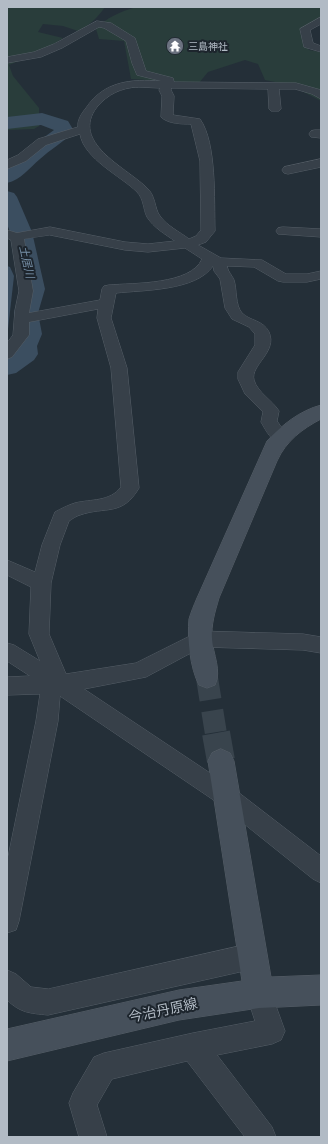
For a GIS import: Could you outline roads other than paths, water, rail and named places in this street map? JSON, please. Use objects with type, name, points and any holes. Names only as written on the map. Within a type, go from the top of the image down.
[{"type":"street","points":[[321,20],[305,29],[308,45],[321,49]]},
{"type":"street","points":[[7,60],[37,55],[58,46],[97,24],[108,25],[131,40],[141,72],[169,80],[165,90],[168,96],[167,117],[177,120],[196,121],[206,160],[208,231],[201,239],[188,244],[148,248],[125,246],[50,231],[13,236]]},
{"type":"street","points":[[321,96],[316,92],[296,86],[167,85],[128,83],[108,91],[97,100],[88,111],[83,126],[87,141],[92,148],[121,174],[143,190],[149,200],[153,216],[161,225],[188,244],[215,260],[257,263],[284,278],[306,278],[321,275]]},
{"type":"street","points":[[273,85],[275,109]]},
{"type":"street","points":[[7,165],[22,158],[42,142],[85,129]]},
{"type":"street","points":[[288,170],[321,163]]},
{"type":"street","points":[[283,231],[321,233]]},
{"type":"street","points":[[7,354],[21,335],[26,291],[17,237],[13,236]]},
{"type":"street","points":[[7,920],[55,684],[39,634],[41,583],[61,517],[76,509],[109,504],[123,497],[130,488],[119,368],[104,318],[109,289],[170,283],[190,277],[215,260]]},
{"type":"street","points":[[215,260],[227,279],[232,308],[237,316],[254,324],[262,333],[262,345],[255,360],[246,372],[246,379],[251,390],[271,411],[269,422],[281,438]]},
{"type":"street","points":[[22,319],[107,302]]},
{"type":"street","points":[[207,678],[200,639],[201,618],[266,461],[281,438],[302,421],[321,411]]},
{"type":"street","points":[[7,567],[41,583]]},
{"type":"street","points":[[7,686],[55,684],[139,671],[200,639],[303,642],[321,645]]},
{"type":"street","points":[[7,651],[226,796],[321,871]]},
{"type":"street","points":[[92,1137],[83,1104],[104,1067],[193,1046],[272,1030],[259,993],[221,762]]},
{"type":"street","points":[[7,983],[26,1000],[48,1002],[253,956]]},
{"type":"street","name":"今治丹原線","points":[[7,1044],[179,1005],[259,993],[321,990]]},
{"type":"street","points":[[193,1046],[262,1137]]},
{"type":"water","points":[[7,266],[10,267],[14,276],[7,338]]},
{"type":"waterway","name":"土居川","points":[[7,123],[42,119],[61,125],[64,131],[31,156],[17,170],[7,177]]},
{"type":"waterway","name":"土居川","points":[[7,197],[21,232],[33,289],[26,313],[30,334],[25,346],[25,354],[7,367]]},
{"type":"tunnel","points":[[207,678],[216,734]]},
{"type":"tunnel","points":[[216,733],[221,761]]},
{"type":"place","name":"三島神社","points":[[175,46]]}]
